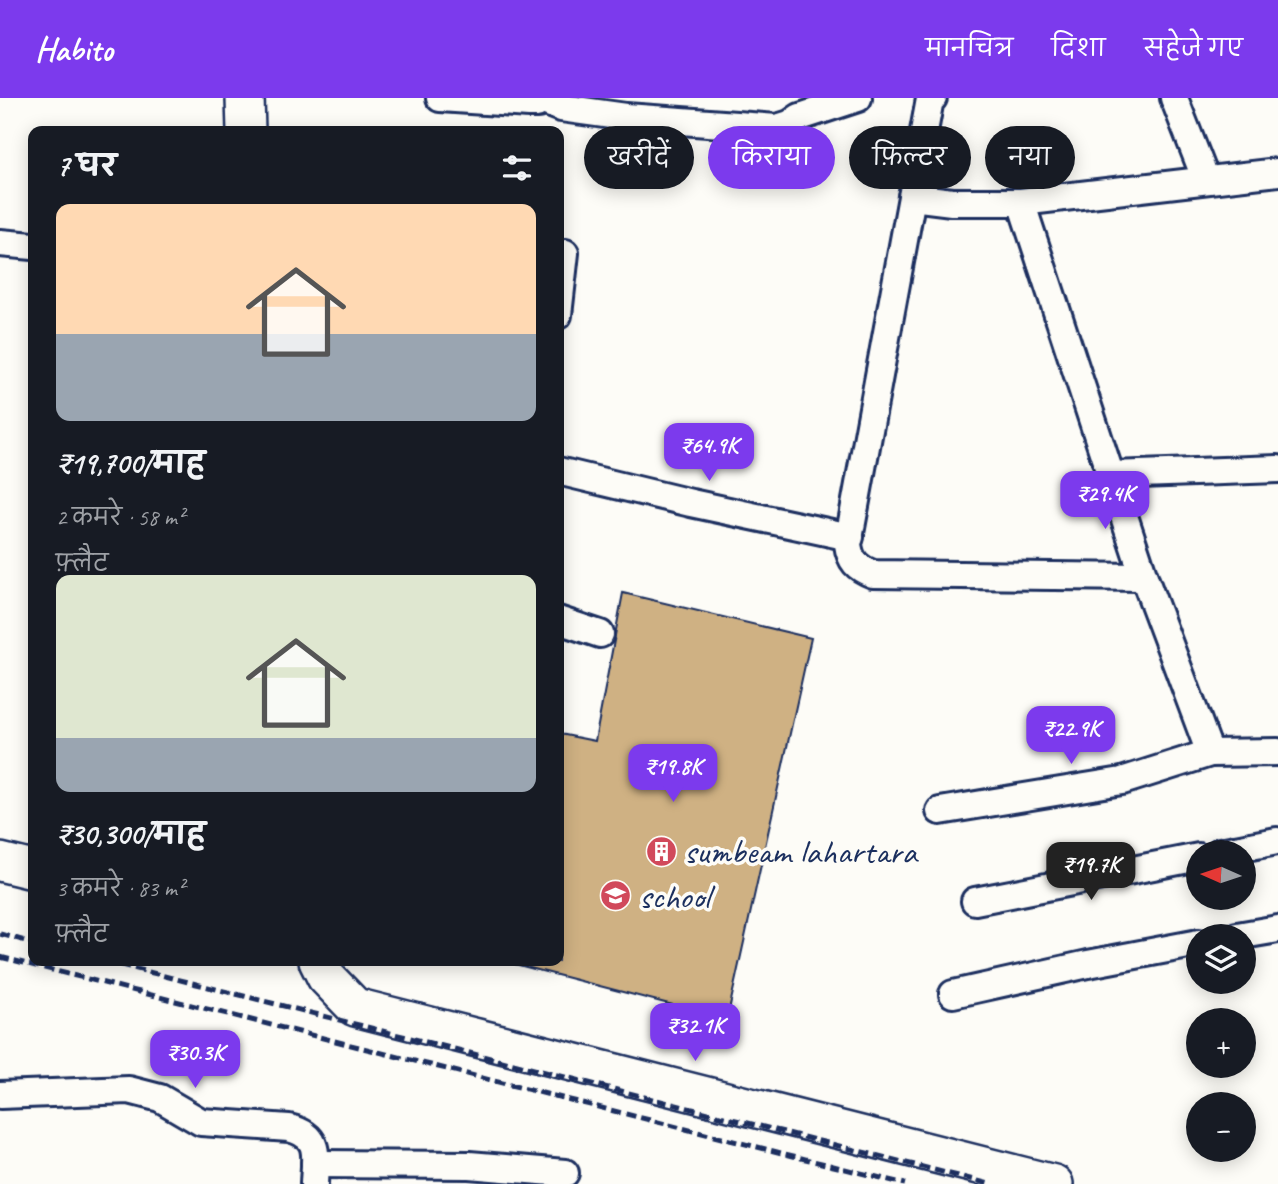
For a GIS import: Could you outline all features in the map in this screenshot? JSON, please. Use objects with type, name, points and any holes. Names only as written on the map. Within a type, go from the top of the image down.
[{"type":"street","points":[[245,98],[246,126]]},
{"type":"street","points":[[440,98],[529,104],[543,99],[561,108],[625,117],[777,128],[800,117],[858,98]]},
{"type":"street","points":[[925,98],[912,197],[849,553],[857,567],[873,574],[1144,577]]},
{"type":"street","points":[[1174,98],[1206,180]]},
{"type":"street","points":[[912,197],[952,202],[1020,202],[1278,172]]},
{"type":"street","points":[[1020,202],[1144,577],[1210,753]]},
{"type":"street","points":[[0,243],[28,246]]},
{"type":"street","points":[[564,262],[565,253]]},
{"type":"street","points":[[1112,475],[1278,469]]},
{"type":"street","points":[[564,472],[850,537]]},
{"type":"street","points":[[564,622],[600,634]]},
{"type":"street","points":[[940,811],[1122,781],[1210,753],[1278,752]]},
{"type":"street","points":[[1256,845],[1277,841]]},
{"type":"street","points":[[975,901],[1186,860]]},
{"type":"street","points":[[0,862],[28,869]]},
{"type":"street","points":[[1256,933],[1278,929]]},
{"type":"street","points":[[953,994],[1186,945]]},
{"type":"street","points":[[320,966],[326,977],[355,1007],[1054,1184]]},
{"type":"street","points":[[0,1095],[116,1090],[145,1093],[177,1107],[201,1122],[289,1128],[303,1132],[310,1138],[314,1146],[314,1174],[470,1165],[565,1173]]},
{"type":"building","name":"sumbeam lahartara","points":[[623,593],[811,638],[727,1019],[522,966],[564,966],[564,735],[595,741]]},
{"type":"railway","points":[[0,934],[28,942]]},
{"type":"railway","points":[[0,957],[28,964]]},
{"type":"railway","points":[[36,966],[905,1184]]},
{"type":"railway","points":[[125,966],[990,1184]]},
{"type":"place","name":"sumbeam lahartara","points":[[661,851]]},
{"type":"place","name":"school","points":[[616,896]]}]
